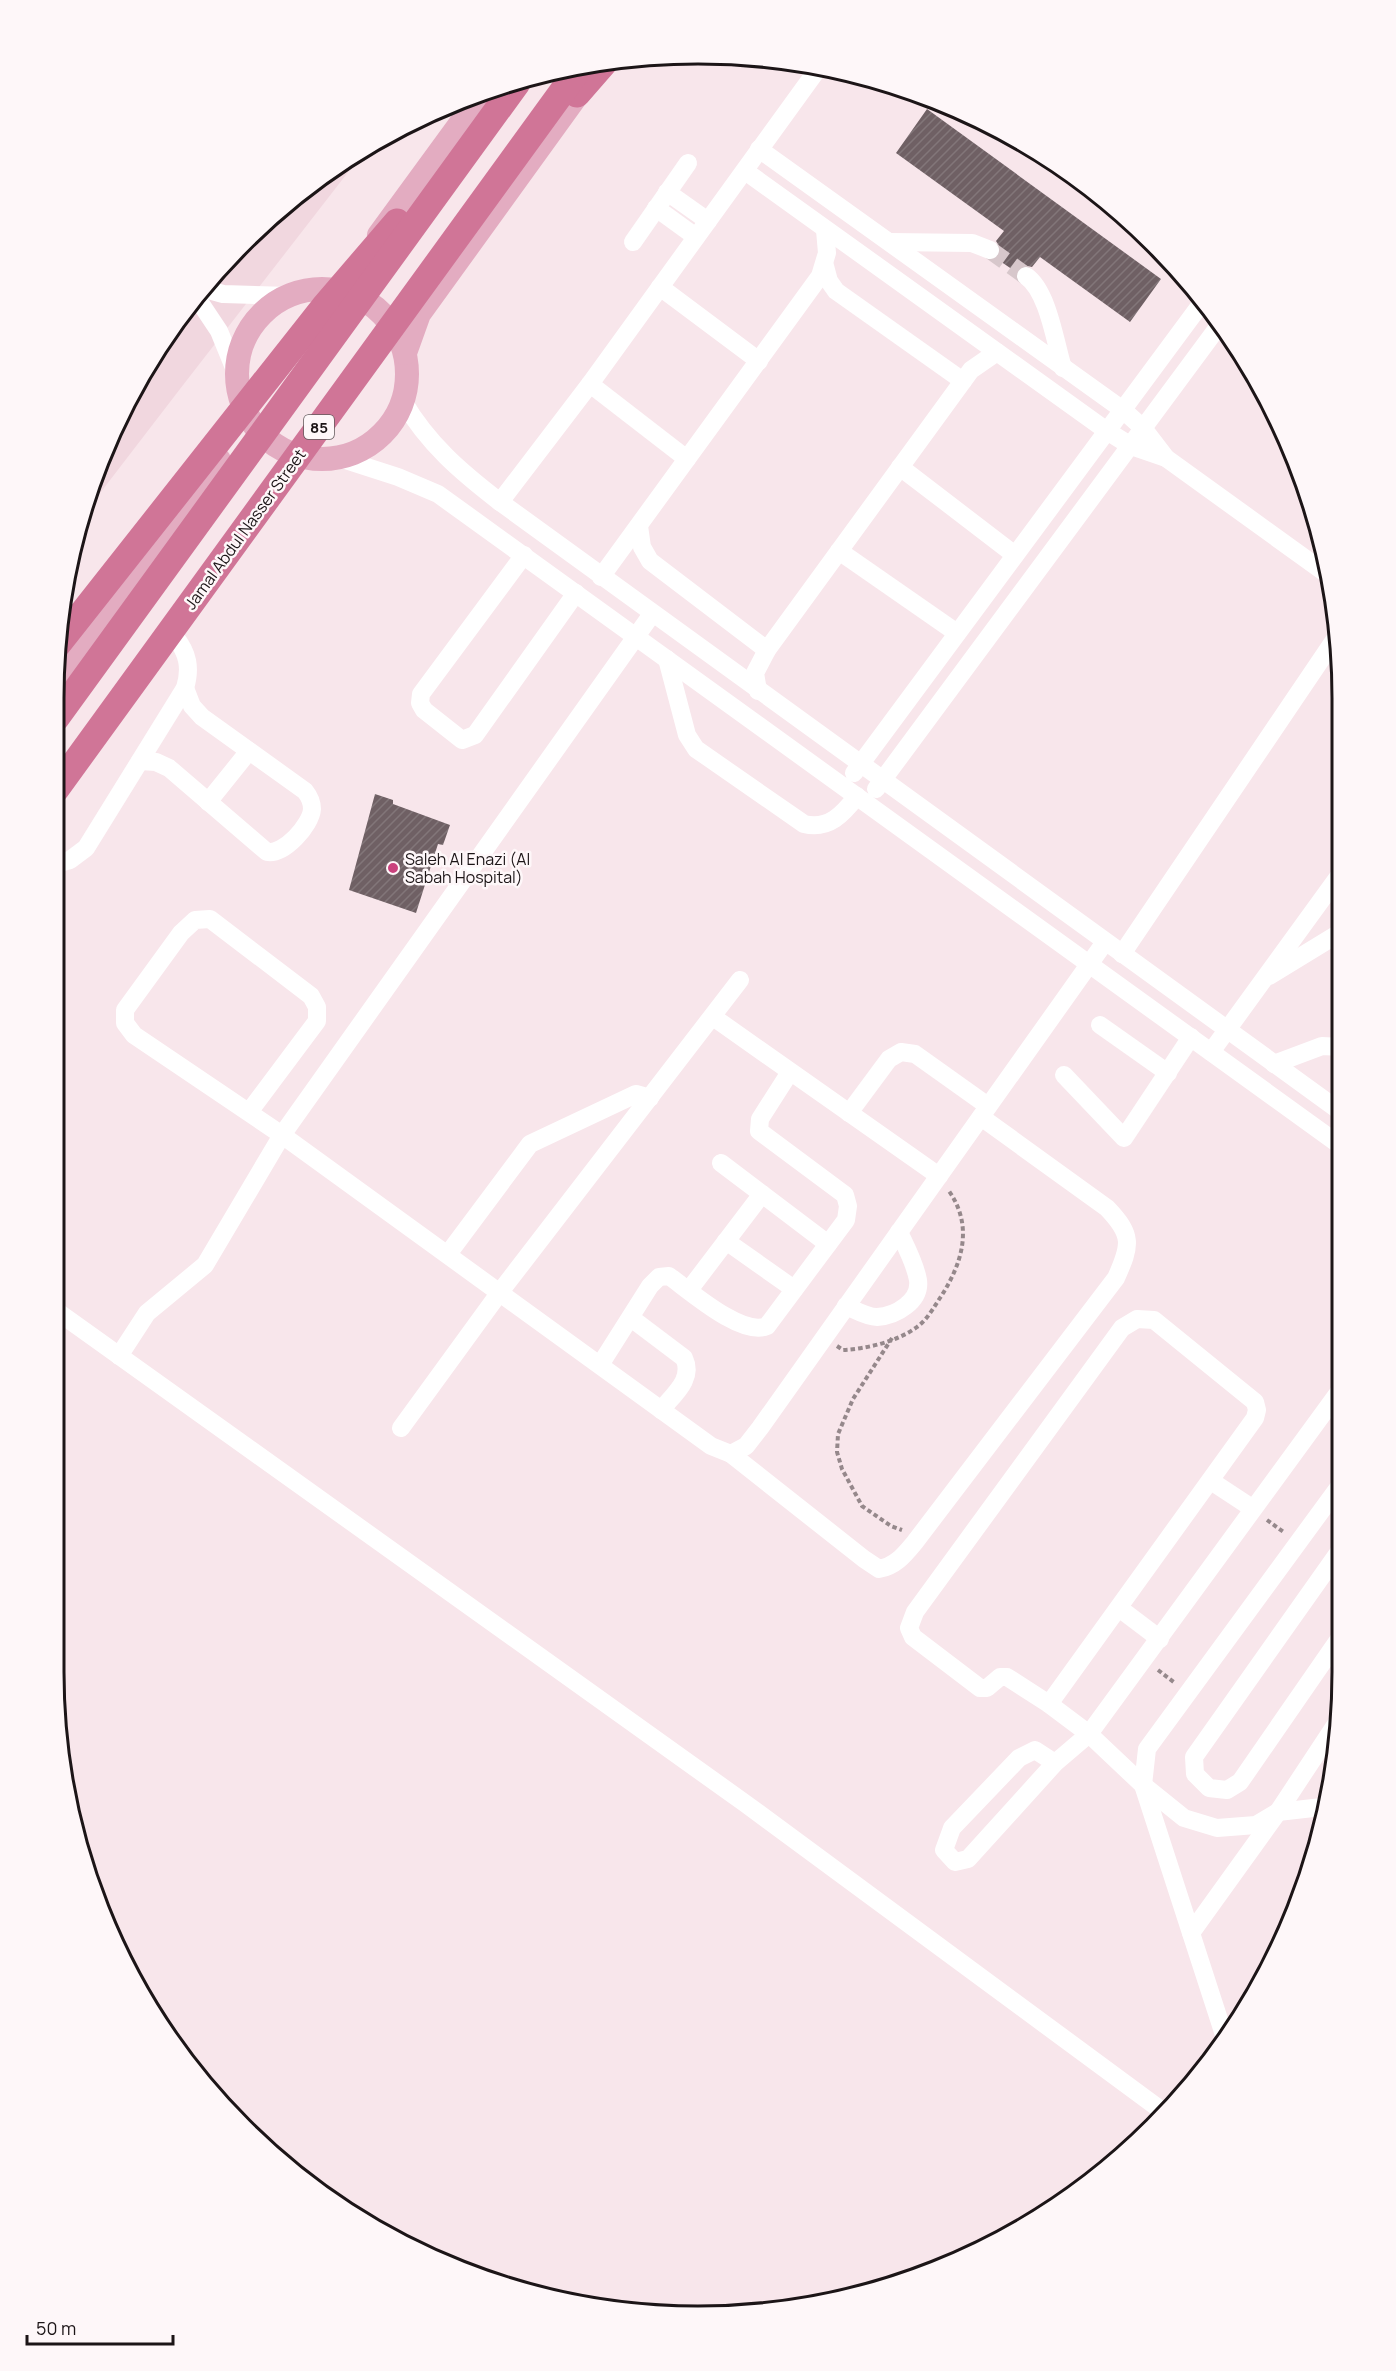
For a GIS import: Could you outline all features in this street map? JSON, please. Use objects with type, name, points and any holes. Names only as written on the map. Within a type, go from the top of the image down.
[{"type":"highway","points":[[528,140],[564,108],[593,74]]},
{"type":"highway","name":"Jamal Abdul Nasser Street","points":[[64,778],[573,77]]},
{"type":"highway","name":"85","points":[[64,707],[510,93]]},
{"type":"highway","points":[[69,631],[324,307],[386,234],[484,129]]},
{"type":"main road","points":[[405,353],[419,314],[594,74]]},
{"type":"main road","points":[[65,672],[230,444],[239,416],[238,383],[242,346],[252,327],[266,311],[290,296],[313,289],[360,261],[473,106]]},
{"type":"main road","points":[[64,790],[282,490],[301,473],[331,458],[362,448],[375,440],[386,429],[402,401],[407,369],[405,353],[391,324],[368,302],[338,290],[313,289]]},
{"type":"main road","points":[[238,383],[250,419],[272,442],[300,456],[331,458]]},
{"type":"street","points":[[500,502],[590,384],[813,75]]},
{"type":"street","points":[[759,149],[1123,410],[1143,428],[1166,458],[1317,567]]},
{"type":"street","points":[[633,242],[688,163]]},
{"type":"street","points":[[745,171],[1107,431],[1131,446],[1166,458]]},
{"type":"street","points":[[668,192],[708,221]]},
{"type":"street","points":[[656,208],[696,237]]},
{"type":"street","points":[[601,577],[820,276],[825,266],[827,253],[825,230]]},
{"type":"street","points":[[890,242],[972,243],[990,250]]},
{"type":"street","points":[[900,283],[916,261]]},
{"type":"street","points":[[825,266],[829,281],[836,291],[963,381]]},
{"type":"street","points":[[1026,276],[1036,285],[1042,298],[1063,368]]},
{"type":"street","points":[[660,287],[759,360]]},
{"type":"street","points":[[213,291],[223,294],[290,296]]},
{"type":"street","points":[[946,316],[962,294]]},
{"type":"street","points":[[201,304],[219,331],[238,383]]},
{"type":"street","points":[[667,659],[687,735],[702,754],[804,824],[821,825],[842,815],[855,795],[860,765],[1198,308]]},
{"type":"street","points":[[855,795],[882,780],[1215,331]]},
{"type":"street","points":[[758,691],[755,672],[767,650],[963,381],[980,362],[997,352]]},
{"type":"street","points":[[590,384],[687,459]]},
{"type":"street","points":[[402,401],[436,449],[453,466],[500,502],[1332,1106]]},
{"type":"street","points":[[331,458],[398,477],[438,494],[1332,1139]]},
{"type":"street","points":[[900,467],[1015,555]]},
{"type":"street","points":[[639,526],[642,548],[650,561],[767,650]]},
{"type":"street","points":[[839,551],[957,633]]},
{"type":"street","points":[[524,555],[421,694],[420,703],[424,710],[462,740],[475,735],[576,593]]},
{"type":"street","points":[[119,1356],[147,1313],[205,1265],[282,1135],[652,614]]},
{"type":"street","points":[[64,862],[86,848],[185,688],[189,666],[187,655],[175,637]]},
{"type":"street","points":[[686,672],[699,648]]},
{"type":"street","points":[[1122,954],[1329,648]]},
{"type":"street","points":[[140,761],[156,762],[169,768],[267,852],[278,852],[288,846],[310,815],[309,796],[196,712],[185,688]]},
{"type":"street","points":[[208,802],[249,751]]},
{"type":"street","points":[[937,854],[952,831]]},
{"type":"street","points":[[1211,1052],[1332,885]]},
{"type":"street","points":[[249,1112],[317,1021],[317,1007],[311,996],[210,919],[195,920],[181,933],[125,1010],[125,1023],[134,1035],[282,1135],[711,1446],[723,1453],[731,1454],[879,1569],[898,1562],[1116,1278],[1128,1249],[1128,1237],[1107,1208],[915,1054],[901,1052],[889,1059],[849,1113]]},
{"type":"street","points":[[1263,980],[1332,938]]},
{"type":"street","points":[[731,1454],[746,1446],[1105,942]]},
{"type":"street","points":[[401,1428],[500,1292],[740,980]]},
{"type":"street","points":[[713,1017],[939,1176]]},
{"type":"street","points":[[1100,1025],[1168,1073]]},
{"type":"street","points":[[1064,1075],[1124,1138],[1191,1037]]},
{"type":"street","points":[[1274,1064],[1322,1046],[1332,1047]]},
{"type":"street","points":[[600,1365],[650,1286],[659,1277],[669,1276],[730,1318],[750,1328],[759,1329],[766,1326],[846,1220],[848,1206],[845,1195],[759,1131],[760,1119],[790,1072]]},
{"type":"street","points":[[448,1254],[530,1144],[636,1094],[650,1098]]},
{"type":"street","points":[[721,1163],[828,1244]]},
{"type":"street","points":[[689,1290],[762,1194]]},
{"type":"street","points":[[846,1306],[877,1317],[900,1309],[911,1301],[919,1282],[911,1256],[899,1232]]},
{"type":"street","points":[[726,1241],[794,1289]]},
{"type":"street","points":[[64,1316],[746,1804],[1159,2108]]},
{"type":"street","points":[[631,1318],[684,1358],[688,1368],[686,1379],[661,1410]]},
{"type":"street","points":[[1050,1704],[1255,1418],[1257,1410],[1255,1402],[1155,1320],[1137,1319],[1122,1328],[915,1612],[909,1628],[914,1637],[980,1688],[987,1688],[1000,1677],[1007,1677],[1050,1704],[1089,1734],[1143,1785],[1184,1818],[1216,1828],[1256,1825],[1278,1812],[1316,1809]]},
{"type":"street","points":[[1055,1763],[1035,1750],[1019,1758],[952,1828],[944,1850],[955,1862],[968,1859],[1055,1763],[1089,1734],[1332,1401]]},
{"type":"street","points":[[1211,1481],[1252,1508]]},
{"type":"street","points":[[1222,2029],[1143,1785],[1147,1749],[1332,1496]]},
{"type":"street","points":[[1332,1562],[1194,1757],[1195,1774],[1209,1788],[1227,1790],[1240,1782],[1332,1649]]},
{"type":"street","points":[[1119,1608],[1160,1639]]},
{"type":"street","points":[[1191,1934],[1278,1812],[1328,1736]]},
{"type":"path","points":[[893,1338],[852,1400],[838,1434],[837,1452],[842,1469],[861,1506],[891,1526],[919,1536]]},
{"type":"path","points":[[1252,1508],[1298,1543]]},
{"type":"path","points":[[1145,1660],[1188,1693]]},
{"type":"shaded area","points":[[352,167],[97,497],[130,418],[149,381],[195,312],[250,250],[280,222],[312,195]]},
{"type":"building","points":[[927,109],[1161,279],[1130,322],[1040,257],[1032,267],[1022,265],[1016,272],[997,259],[1001,249],[996,241],[1004,231],[896,153]]},
{"type":"building","name":"Saleh Al Enazi (Al Sabah Hospital)","points":[[375,794],[393,800],[393,804],[450,825],[443,845],[438,844],[416,913],[349,890]]},
{"type":"tunnel","points":[[990,250],[1026,276]]},
{"type":"place","name":"Saleh Al Enazi (Al Sabah Hospital)","points":[[393,868]]}]
